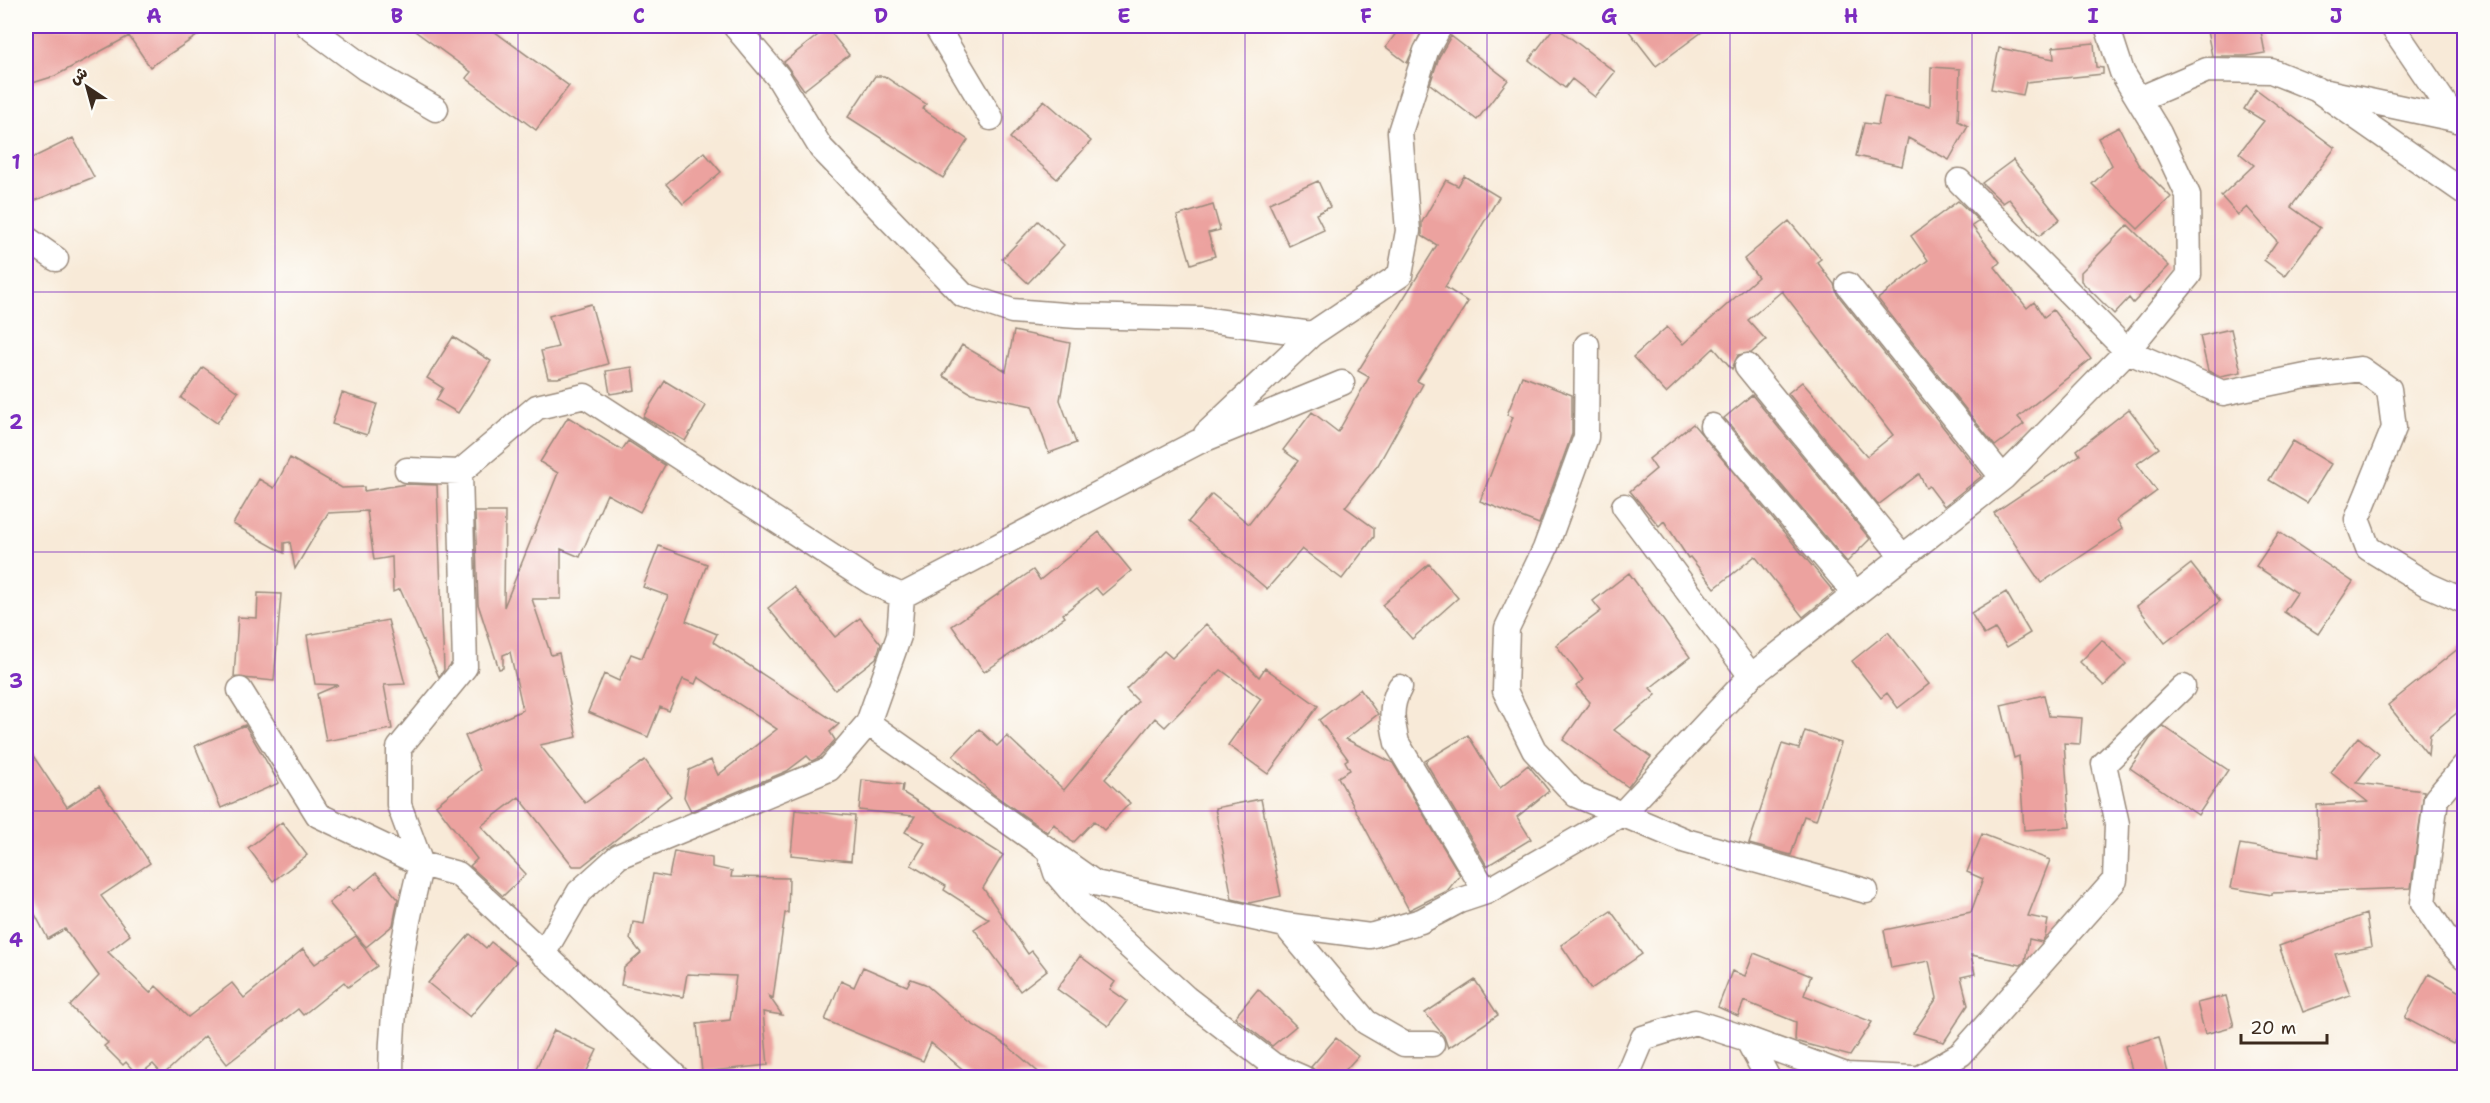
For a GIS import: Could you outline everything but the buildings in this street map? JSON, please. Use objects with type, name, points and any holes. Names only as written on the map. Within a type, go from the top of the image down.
[{"type":"street","points":[[308,26],[365,68],[436,109]]},
{"type":"street","points":[[735,26],[778,77],[821,148],[963,295],[1012,311],[1077,316],[1201,319],[1312,334]]},
{"type":"street","points":[[936,26],[991,118]]},
{"type":"street","points":[[1198,442],[1312,334],[1400,275],[1408,231],[1400,132],[1426,51],[1440,26]]},
{"type":"street","points":[[868,723],[1095,883],[1285,925],[1370,936],[1421,921],[1459,901],[1486,892],[1623,813],[1751,676],[2003,478],[2127,351],[2189,275],[2188,195],[2159,133],[2122,72],[2107,26]]},
{"type":"street","points":[[2392,26],[2460,121]]},
{"type":"street","points":[[2139,99],[2207,70],[2271,71],[2316,90],[2460,121]]},
{"type":"street","points":[[2316,90],[2464,192]]},
{"type":"street","points":[[1959,181],[2127,351],[2223,393],[2306,376],[2361,369],[2389,389],[2394,429],[2357,519],[2368,548],[2428,585],[2464,601]]},
{"type":"street","points":[[26,238],[56,259]]},
{"type":"street","points":[[1848,285],[2003,478]]},
{"type":"street","points":[[1587,345],[1586,437],[1545,549],[1507,628],[1505,691],[1534,750],[1575,795],[1686,841],[1866,891]]},
{"type":"street","points":[[1747,366],[1902,556]]},
{"type":"street","points":[[902,596],[1198,442],[1342,383]]},
{"type":"street","points":[[407,470],[460,472],[537,408],[585,396],[871,582],[902,596]]},
{"type":"street","points":[[1712,426],[1856,594]]},
{"type":"street","points":[[391,1077],[391,1037],[401,945],[421,864],[399,805],[399,748],[465,667],[460,472]]},
{"type":"street","points":[[1624,506],[1751,676]]},
{"type":"street","points":[[543,954],[579,892],[619,856],[829,769],[868,723],[899,636],[902,596]]},
{"type":"street","points":[[1400,687],[1393,700],[1391,717],[1397,743],[1486,892]]},
{"type":"street","points":[[1920,1077],[1961,1054],[2115,880],[2116,824],[2104,764],[2183,687]]},
{"type":"street","points":[[240,690],[318,815],[421,864],[458,874],[677,1077]]},
{"type":"street","points":[[2464,766],[2436,799],[2422,903],[2446,938],[2464,957]]},
{"type":"street","points":[[1049,850],[1056,873],[1082,904],[1186,998],[1272,1065],[1303,1077]]},
{"type":"street","points":[[1285,925],[1366,1022],[1404,1044],[1432,1044]]},
{"type":"street","points":[[1626,1077],[1643,1038],[1695,1022],[1846,1075],[1913,1077]]},
{"type":"street","points":[[1747,1039],[1768,1077]]}]
